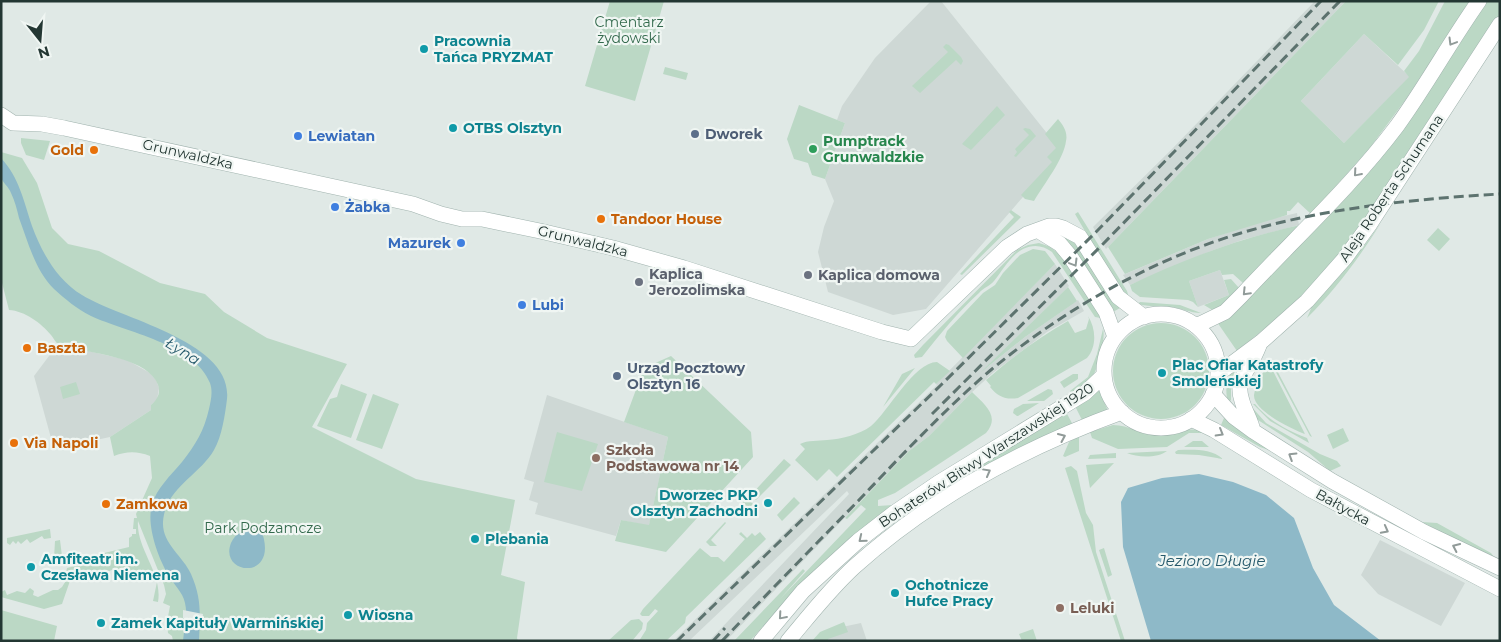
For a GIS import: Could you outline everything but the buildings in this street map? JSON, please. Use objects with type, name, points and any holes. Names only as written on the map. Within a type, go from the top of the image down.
[{"type":"main road","points":[[1196,326],[1225,312],[1242,296],[1356,174],[1396,126],[1479,1]]},
{"type":"main road","name":"Aleja Roberta Schumana","points":[[1218,374],[1261,342],[1307,301],[1358,242],[1500,24]]},
{"type":"main road","name":"Grunwaldzka","points":[[1,111],[42,124]]},
{"type":"main road","name":"Grunwaldzka","points":[[1,115],[13,123],[42,124],[129,141],[421,206],[441,214],[462,219],[482,219],[540,230],[674,265],[911,339],[1007,248],[1027,234],[1039,231]]},
{"type":"main road","points":[[1115,337],[1106,312],[1070,256],[1060,244],[1039,231],[1048,226],[1056,226],[1080,237],[1118,297],[1144,317]]},
{"type":"main road","points":[[1162,314],[1180,317],[1196,326],[1213,347],[1217,360],[1218,374],[1213,394],[1204,408],[1191,419],[1177,425],[1162,428],[1134,421],[1122,412],[1110,395],[1104,375],[1107,355],[1115,337],[1133,321],[1162,314]]},
{"type":"main road","points":[[1252,431],[1252,421],[1246,414],[1239,392],[1239,384],[1261,342]]},
{"type":"main road","name":"Bohaterów Bitwy Warszawskiej 1920","points":[[761,641],[803,591],[894,513],[938,483],[1085,393],[1104,375]]},
{"type":"main road","name":"Bałtycka","points":[[1213,394],[1234,417],[1252,431],[1332,481],[1424,532],[1500,568]]},
{"type":"main road","name":"Bohaterów Bitwy Warszawskiej 1920","points":[[788,641],[852,569],[882,543],[931,506],[953,491],[1018,456],[1122,412]]},
{"type":"main road","name":"Bałtycka","points":[[1191,419],[1214,430],[1311,490],[1500,589]]},
{"type":"shaded area","points":[[931,1],[941,1],[1062,152],[926,309],[893,315],[828,292],[818,252],[824,227],[834,201],[825,179],[845,123],[837,120],[842,106],[875,58]]},
{"type":"shaded area","points":[[1315,1],[1346,1],[1106,249],[1093,227],[1171,150]]},
{"type":"shaded area","points":[[1364,34],[1410,77],[1344,143],[1301,101]]},
{"type":"shaded area","points":[[1297,213],[1299,225],[1242,240],[1211,251],[1130,285],[1123,275],[1208,239],[1263,221]]},
{"type":"shaded area","points":[[1055,264],[1069,286],[985,369],[1025,337],[1078,300],[1084,311],[1047,332],[994,372],[971,393],[929,436],[909,451],[726,641],[709,641],[849,494],[847,491],[689,641],[673,641],[937,385]]},
{"type":"shaded area","points":[[1220,270],[1229,295],[1198,307],[1189,281]]},
{"type":"shaded area","points":[[58,344],[127,360],[150,373],[156,380],[159,388],[157,400],[151,405],[151,410],[110,437],[54,449],[34,376]]},
{"type":"shaded area","name":"Szkoła Podstawowa nr 14","points":[[547,395],[668,437],[649,526],[621,520],[616,536],[535,514],[538,503],[529,500],[534,482],[524,479]]},
{"type":"shaded area","points":[[1380,540],[1465,583],[1441,626],[1378,594],[1361,575]]},
{"type":"shaded area","points":[[861,623],[867,641],[815,641],[823,631]]},
{"type":"green space","name":"Cmentarz żydowski","points":[[610,1],[664,1],[635,101],[585,86]]},
{"type":"green space","points":[[1346,1],[1439,1],[1424,30],[1398,65],[1364,34],[1301,101],[1344,143],[1409,77],[1404,71],[1419,51],[1445,1],[1470,1],[1406,99],[1369,149],[1311,214],[1298,202],[1290,211],[1287,211],[1287,215],[1208,239],[1125,274],[1108,247]]},
{"type":"green space","points":[[1487,1],[1500,1],[1500,14],[1365,220],[1337,257],[1303,294],[1280,316],[1237,351],[1217,322],[1444,68]]},
{"type":"green space","points":[[946,44],[961,57],[963,61],[961,65],[956,60],[920,93],[912,86],[948,52],[943,47]]},
{"type":"green space","points":[[665,67],[688,73],[686,80],[663,74]]},
{"type":"green space","name":"Pumptrack Grunwaldzkie","points":[[799,105],[845,123],[825,179],[812,175],[808,163],[794,159],[787,139]]},
{"type":"green space","points":[[997,106],[1005,115],[971,150],[962,144]]},
{"type":"green space","points":[[1058,119],[1066,132],[1062,156],[1034,201],[1025,199],[1021,195],[1052,162],[1047,157],[1056,148],[1045,134]]},
{"type":"green space","points":[[1023,129],[1030,129],[1036,136],[1016,157],[1014,156],[1017,152],[1015,149],[1029,135]]},
{"type":"green space","points":[[21,138],[50,141],[44,160],[26,155]]},
{"type":"green space","name":"Park Podzamcze","points":[[1,152],[22,158],[37,183],[52,228],[68,244],[99,251],[160,283],[205,294],[224,312],[267,338],[347,364],[312,427],[416,479],[515,500],[501,575],[525,582],[518,641],[173,641],[172,636],[168,633],[167,622],[170,606],[163,603],[166,594],[164,585],[138,521],[141,541],[157,582],[111,570],[102,570],[92,580],[72,575],[62,604],[44,609],[1,597],[1,592],[5,590],[7,595],[17,591],[25,593],[30,588],[34,591],[33,595],[38,597],[53,590],[58,590],[67,579],[65,578],[67,568],[96,561],[96,555],[129,547],[129,538],[132,534],[136,534],[136,529],[133,529],[134,518],[137,518],[136,514],[152,478],[150,456],[132,452],[114,456],[110,437],[151,410],[151,405],[157,399],[159,391],[153,376],[133,363],[108,355],[58,344],[38,322],[21,313],[9,310],[1,279]]},
{"type":"green space","points":[[1011,210],[1021,217],[962,275],[960,274],[1014,217],[1009,212]]},
{"type":"green space","points":[[1078,212],[1127,291],[1129,298],[1100,257],[1075,214]]},
{"type":"green space","points":[[1381,223],[1347,273],[1307,318],[1313,304],[1364,246]]},
{"type":"green space","points":[[1300,225],[1243,283],[1233,274],[1222,275],[1220,270],[1189,281],[1198,307],[1188,300],[1140,297],[1132,291],[1130,285],[1192,258],[1256,236]]},
{"type":"green space","points":[[1438,228],[1450,239],[1439,251],[1427,240]]},
{"type":"green space","points":[[1055,230],[1073,241],[1120,308],[1113,312]]},
{"type":"green space","points":[[1039,243],[1051,247],[1063,258],[1101,318],[1095,317],[1052,252],[1042,247],[1030,246],[1014,255],[992,283],[981,291],[956,316],[922,357],[915,358],[914,355],[923,345],[1017,250]]},
{"type":"green space","points":[[1033,249],[1045,251],[1055,264],[963,358],[947,341],[945,337],[947,331],[983,293],[995,285],[1003,273],[1020,255]]},
{"type":"green space","points":[[1231,279],[1239,288],[1225,304],[1214,311],[1204,305],[1229,295],[1224,280]]},
{"type":"green space","points":[[1068,287],[1077,301],[1025,337],[980,373]]},
{"type":"green space","points":[[1140,302],[1180,305],[1201,313],[1138,304]]},
{"type":"green space","points":[[1088,316],[1093,326],[1094,343],[1087,358],[1018,398],[1002,397],[990,387],[986,380],[1025,349],[1068,321],[1075,333],[1086,329]]},
{"type":"green space","points":[[1161,323],[1179,327],[1195,337],[1205,353],[1209,371],[1205,389],[1195,405],[1179,415],[1161,419],[1143,415],[1127,405],[1117,389],[1113,371],[1117,353],[1127,337],[1143,327]]},
{"type":"green space","points":[[1103,329],[1099,362],[1094,375],[1087,383],[1071,393],[1070,391],[1088,377],[1097,354]]},
{"type":"green space","points":[[671,356],[751,432],[753,457],[666,552],[615,541],[621,520],[649,525],[668,437],[624,422],[644,368]]},
{"type":"green space","points":[[1271,359],[1312,437],[1270,361]]},
{"type":"green space","points":[[937,362],[950,371],[936,384],[934,382],[837,477],[829,469],[817,481],[795,460],[805,449],[800,444],[810,441],[844,438],[871,426],[919,370],[928,364]]},
{"type":"green space","points":[[1269,363],[1305,434],[1275,419],[1255,401],[1256,388]]},
{"type":"green space","points":[[915,368],[883,407],[902,374]]},
{"type":"green space","points":[[1237,368],[1231,385],[1231,400],[1228,403],[1226,393],[1228,379]]},
{"type":"green space","points":[[1073,374],[1078,374],[1078,379],[1064,388],[1060,382]]},
{"type":"green space","points":[[76,382],[80,394],[63,399],[60,387]]},
{"type":"green space","points":[[341,384],[367,394],[351,438],[317,426],[330,399],[337,397]]},
{"type":"green space","points":[[1048,389],[1052,390],[1053,394],[1044,401],[1027,401]]},
{"type":"green space","points":[[1099,390],[1108,411],[1082,420],[1075,406]]},
{"type":"green space","points":[[972,392],[986,406],[991,416],[992,421],[986,433],[895,493],[878,500],[878,506],[893,505],[854,536],[818,569],[750,641],[734,641],[803,569],[805,571],[780,599],[866,509],[861,505],[847,519],[845,518],[909,451],[929,436]]},
{"type":"green space","points":[[373,394],[399,404],[382,449],[356,440]]},
{"type":"green space","points":[[1039,403],[1018,416],[1013,413],[1014,409],[1023,404]]},
{"type":"green space","points":[[1249,404],[1266,423],[1320,454],[1337,461],[1341,466],[1330,471],[1308,452],[1258,420],[1254,416]]},
{"type":"green space","points":[[1253,404],[1279,424],[1307,438],[1309,443],[1270,421]]},
{"type":"green space","points":[[1066,412],[1073,425],[1026,445],[976,470],[974,468]]},
{"type":"green space","points":[[1224,418],[1247,436],[1274,452],[1260,447],[1221,425]]},
{"type":"green space","points":[[1113,425],[1153,435],[1165,435],[1189,430],[1205,433],[1189,433],[1167,447],[1118,449],[1092,438],[1090,432]]},
{"type":"green space","points":[[1343,428],[1349,441],[1333,449],[1327,435]]},
{"type":"green space","points":[[557,432],[598,444],[582,491],[544,482]]},
{"type":"green space","points":[[1079,436],[1079,451],[1065,457],[1063,456],[1069,442]]},
{"type":"green space","points":[[1193,441],[1202,441],[1209,447],[1184,447]]},
{"type":"green space","points":[[1178,450],[1207,451],[1223,459],[1176,454],[1175,452]]},
{"type":"green space","points":[[1167,451],[1158,455],[1148,456],[1137,456],[1127,453]]},
{"type":"green space","points":[[1116,453],[1116,458],[1088,459],[1090,455]]},
{"type":"green space","points":[[784,459],[791,465],[756,500],[751,495]]},
{"type":"green space","points":[[1114,463],[1090,488],[1086,465]]},
{"type":"green space","points":[[1071,466],[1077,471],[1086,513],[1093,525],[1096,552],[1125,641],[1121,641],[1065,468]]},
{"type":"green space","points":[[794,497],[800,503],[782,521],[777,515]]},
{"type":"green space","points":[[747,498],[753,504],[741,515],[736,510]]},
{"type":"green space","points":[[725,522],[711,540],[717,546],[710,546],[706,542]]},
{"type":"green space","points":[[1422,522],[1437,523],[1491,553],[1497,561]]},
{"type":"green space","points":[[50,529],[51,538],[44,539],[42,536],[30,543],[27,539],[21,544],[18,541],[16,544],[13,541],[10,545],[7,543],[7,538]]},
{"type":"green space","points":[[741,532],[747,538],[752,533],[755,536],[760,532],[766,539],[686,617],[685,623],[666,641],[639,641],[646,630],[647,623],[658,611],[655,609],[649,616],[642,616],[640,614],[643,609],[700,548],[711,557],[718,557],[724,562],[745,539],[739,534]]},
{"type":"green space","points":[[60,540],[62,556],[54,558],[55,541]]},
{"type":"green space","points":[[1104,548],[1112,575],[1108,577],[1099,550]]},
{"type":"green space","points":[[157,582],[158,591],[158,602],[153,601]]},
{"type":"green space","points":[[1,610],[57,626],[54,641],[1,641]]},
{"type":"green space","points":[[639,619],[643,623],[642,629],[632,641],[608,641],[631,620]]},
{"type":"green space","points":[[844,622],[848,632],[828,639],[828,641],[812,641],[820,632]]},
{"type":"green space","points":[[1033,629],[1037,641],[1022,641],[1019,634]]},
{"type":"water","name":"Łyna","points":[[1,158],[17,182],[32,226],[46,256],[65,282],[82,295],[99,304],[171,334],[194,347],[212,362],[224,379],[227,399],[223,425],[217,444],[208,459],[176,491],[165,510],[163,522],[169,543],[191,574],[195,583],[200,607],[199,641],[183,641],[186,617],[185,603],[164,567],[157,550],[152,531],[151,513],[157,493],[182,462],[202,431],[211,399],[210,383],[202,370],[190,358],[158,341],[91,316],[71,304],[54,289],[37,265],[12,196],[2,179]]},
{"type":"water","name":"Jezioro Długie","points":[[1199,474],[1233,482],[1266,495],[1294,518],[1313,568],[1334,605],[1381,641],[1151,641],[1123,547],[1121,502],[1128,488],[1162,478]]},
{"type":"water","points":[[260,527],[265,545],[263,557],[258,565],[249,568],[241,567],[233,562],[229,554],[231,543],[239,533],[247,529]]},
{"type":"pier","points":[[183,610],[203,614],[202,622],[183,618]]},
{"type":"railway","points":[[677,641],[1096,232],[1321,1]]},
{"type":"railway","points":[[932,414],[1103,244],[1340,1]]},
{"type":"railway","points":[[722,641],[957,400],[1020,347],[1049,326],[1110,289],[1174,257],[1207,244],[1273,224],[1369,206],[1500,194]]},
{"type":"railway","points":[[713,641],[725,628]]},
{"type":"place","name":"Pracownia Tańca PRYZMAT","points":[[424,49]]},
{"type":"place","name":"OTBS Olsztyn","points":[[453,128]]},
{"type":"place","name":"Dworek","points":[[695,134]]},
{"type":"place","name":"Lewiatan","points":[[298,136]]},
{"type":"place","name":"Pumptrack Grunwaldzkie","points":[[813,149]]},
{"type":"place","name":"Gold","points":[[94,150]]},
{"type":"place","name":"Żabka","points":[[335,207]]},
{"type":"place","name":"Tandoor House","points":[[601,219]]},
{"type":"place","name":"Mazurek","points":[[461,243]]},
{"type":"place","name":"Kaplica domowa","points":[[808,275]]},
{"type":"place","name":"Kaplica Jerozolimska","points":[[639,282]]},
{"type":"place","name":"Lubi","points":[[522,305]]},
{"type":"place","name":"Baszta","points":[[27,348]]},
{"type":"place","name":"Plac Ofiar Katastrofy Smoleńskiej","points":[[1162,373]]},
{"type":"place","name":"Urząd Pocztowy Olsztyn 16","points":[[617,376]]},
{"type":"place","name":"Via Napoli","points":[[14,443]]},
{"type":"place","name":"Szkoła Podstawowa nr 14","points":[[596,458]]},
{"type":"place","name":"Dworzec PKP Olsztyn Zachodni","points":[[768,503]]},
{"type":"place","name":"Zamkowa","points":[[106,504]]},
{"type":"place","name":"Plebania","points":[[475,539]]},
{"type":"place","name":"Amfiteatr im. Czesława Niemena","points":[[31,567]]},
{"type":"place","name":"Ochotnicze Hufce Pracy","points":[[895,593]]},
{"type":"place","name":"Leluki","points":[[1060,608]]},
{"type":"place","name":"Wiosna","points":[[348,615]]},
{"type":"place","name":"Zamek Kapituły Warmińskiej","points":[[101,623]]}]
